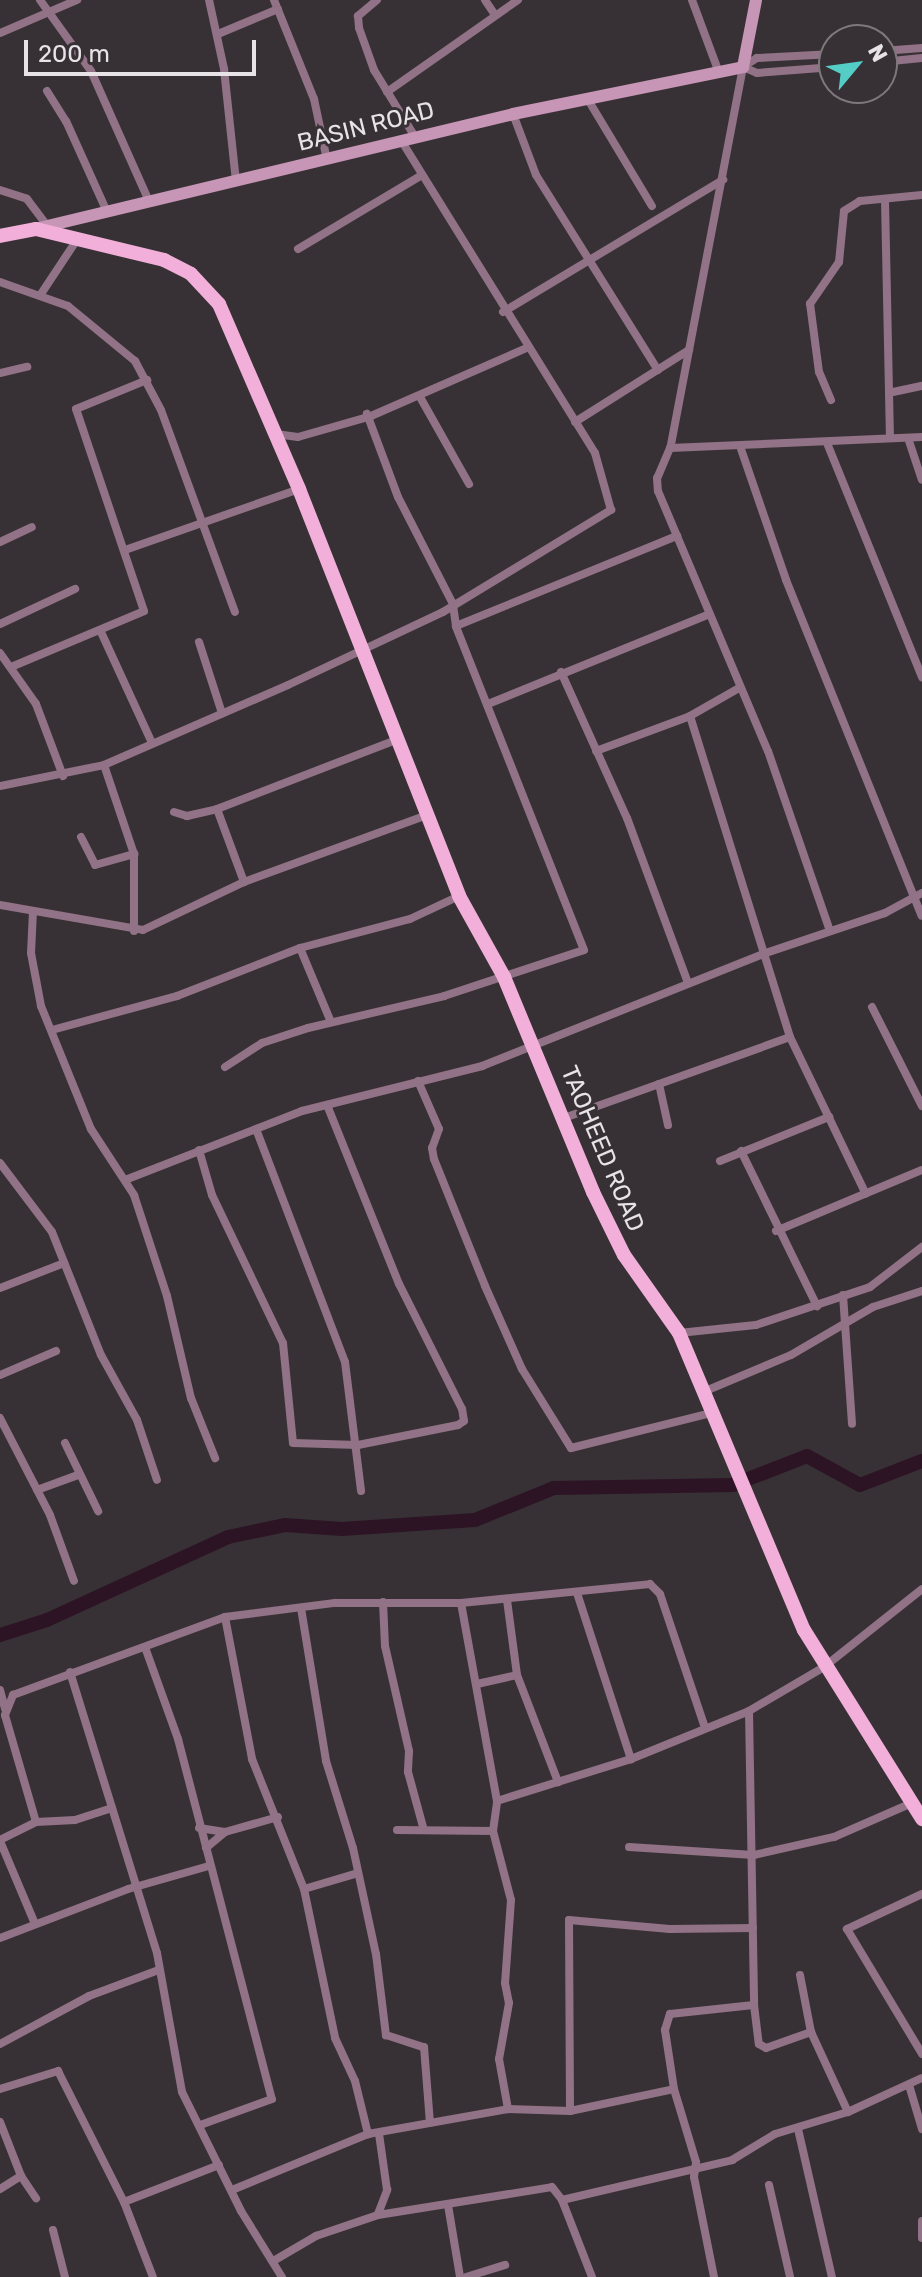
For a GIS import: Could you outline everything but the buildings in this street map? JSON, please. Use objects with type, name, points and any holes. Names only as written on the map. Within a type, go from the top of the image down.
[{"type":"main road","name":"BASIN ROAD","points":[[0,236],[42,228]]},
{"type":"main road","name":"TAOHEED ROAD","points":[[42,228],[179,265],[205,287],[230,324],[299,489],[459,896],[504,977],[624,1255],[679,1333],[751,1513],[824,1667],[922,1819]]},
{"type":"street","points":[[40,0],[91,71],[149,201]]},
{"type":"street","points":[[0,33],[47,9],[77,0]]},
{"type":"street","points":[[209,0],[218,34],[236,181]]},
{"type":"street","points":[[274,0],[314,99],[327,160]]},
{"type":"street","points":[[377,0],[358,16],[359,28],[387,92],[415,137]]},
{"type":"street","points":[[485,0],[495,15]]},
{"type":"street","points":[[387,92],[518,0]]},
{"type":"street","points":[[692,0],[718,70]]},
{"type":"street","points":[[756,0],[670,448],[657,478],[658,491],[707,615],[768,751],[830,931]]},
{"type":"street","points":[[218,34],[278,9]]},
{"type":"street","points":[[898,50],[922,48]]},
{"type":"street","name":"BASIN ROAD","points":[[42,228],[586,97],[743,67],[769,57],[818,55]]},
{"type":"street","points":[[768,73],[769,57]]},
{"type":"street","points":[[898,60],[922,58]]},
{"type":"street","name":"BASIN ROAD","points":[[743,67],[768,73],[818,68]]},
{"type":"street","points":[[47,91],[66,121],[107,212]]},
{"type":"street","points":[[586,97],[652,206]]},
{"type":"street","points":[[513,114],[536,175],[658,370]]},
{"type":"street","points":[[0,786],[63,776],[104,765],[222,713],[453,604],[611,510],[605,478],[575,422],[419,177],[401,140]]},
{"type":"street","points":[[298,249],[419,177]]},
{"type":"street","points":[[503,312],[723,180]]},
{"type":"street","points":[[0,190],[27,199],[42,228]]},
{"type":"street","points":[[831,400],[819,372],[810,304],[839,262],[844,211],[860,201],[885,201],[922,195]]},
{"type":"street","points":[[885,201],[893,392],[890,438]]},
{"type":"street","points":[[41,294],[80,237]]},
{"type":"street","points":[[0,282],[41,294],[96,325],[147,380],[206,523],[235,612]]},
{"type":"street","points":[[276,434],[298,437],[420,397],[527,348]]},
{"type":"street","points":[[575,422],[689,350]]},
{"type":"street","points":[[0,373],[27,367]]},
{"type":"street","points":[[11,667],[101,632],[144,611],[76,409],[147,380]]},
{"type":"street","points":[[893,392],[922,386]]},
{"type":"street","points":[[420,397],[469,484]]},
{"type":"street","points":[[225,1067],[262,1043],[504,977],[584,950],[456,626],[453,604],[398,497],[367,414]]},
{"type":"street","points":[[670,448],[741,449],[922,437]]},
{"type":"street","points":[[908,438],[922,480]]},
{"type":"street","points":[[827,443],[922,677]]},
{"type":"street","points":[[741,449],[786,580],[918,895],[922,916]]},
{"type":"street","points":[[125,550],[299,489]]},
{"type":"street","points":[[0,542],[32,527]]},
{"type":"street","points":[[456,626],[677,536]]},
{"type":"street","points":[[0,624],[75,589]]},
{"type":"street","points":[[488,704],[707,615]]},
{"type":"street","points":[[101,632],[152,743]]},
{"type":"street","points":[[199,642],[222,713]]},
{"type":"street","points":[[0,653],[47,726],[63,776]]},
{"type":"street","points":[[561,672],[627,818],[688,983]]},
{"type":"street","points":[[596,751],[690,716],[739,688]]},
{"type":"street","points":[[690,716],[790,1037],[866,1194]]},
{"type":"street","points":[[174,812],[187,816],[217,809],[398,739]]},
{"type":"street","points":[[104,765],[134,854],[134,931]]},
{"type":"street","points":[[217,809],[244,882]]},
{"type":"street","points":[[0,905],[134,931],[181,915],[244,882],[427,815]]},
{"type":"street","points":[[81,837],[95,865],[134,854]]},
{"type":"street","points":[[125,1180],[327,1105],[445,1077],[534,1048],[763,954],[885,913],[918,895]]},
{"type":"street","points":[[52,1030],[177,996],[300,948],[410,919],[459,896]]},
{"type":"street","points":[[33,911],[34,983],[91,1129],[125,1180],[144,1221],[191,1398],[215,1458]]},
{"type":"street","points":[[300,948],[331,1022]]},
{"type":"street","points":[[872,1007],[922,1106]]},
{"type":"street","points":[[564,1118],[790,1037]]},
{"type":"street","points":[[418,1081],[439,1129],[432,1148],[434,1159],[485,1286],[522,1369],[571,1448],[711,1413]]},
{"type":"street","points":[[659,1084],[668,1125]]},
{"type":"street","points":[[199,1150],[212,1195],[283,1343],[290,1440],[300,1447],[358,1445],[458,1425],[465,1417],[393,1271],[327,1105]]},
{"type":"street","points":[[720,1161],[829,1117]]},
{"type":"street","points":[[256,1129],[345,1362],[358,1445],[361,1491]]},
{"type":"street","points":[[741,1151],[776,1231],[817,1306]]},
{"type":"street","points":[[0,1163],[52,1232],[101,1355],[137,1420],[157,1480]]},
{"type":"street","points":[[776,1231],[922,1170]]},
{"type":"street","points":[[679,1333],[756,1325],[877,1285],[922,1247]]},
{"type":"street","points":[[0,1288],[64,1263]]},
{"type":"street","points":[[703,1392],[791,1355],[849,1320],[922,1291]]},
{"type":"street","points":[[843,1295],[849,1320],[852,1424]]},
{"type":"street","points":[[0,1375],[56,1351]]},
{"type":"street","points":[[0,1418],[37,1490],[74,1581]]},
{"type":"street","points":[[0,1445],[12,1441]]},
{"type":"street","points":[[65,1443],[98,1511]]},
{"type":"street","points":[[37,1490],[78,1475]]},
{"type":"street","points":[[5,1709],[24,1688],[146,1650],[225,1617],[383,1602],[507,1600],[636,1584],[657,1588],[705,1728]]},
{"type":"street","points":[[497,1801],[631,1759],[749,1711],[824,1667],[922,1589]]},
{"type":"street","points":[[577,1593],[631,1759]]},
{"type":"street","points":[[507,1600],[517,1675],[558,1782]]},
{"type":"street","points":[[383,1602],[385,1646],[409,1751],[408,1772],[423,1827]]},
{"type":"street","points":[[461,1603],[497,1801],[493,1831],[511,1900],[505,1983],[509,2003],[499,2059],[508,2109]]},
{"type":"street","points":[[301,1608],[326,1761],[358,1873],[376,1954],[386,2035],[424,2047],[430,2123]]},
{"type":"street","points":[[225,1617],[252,1759],[278,1817],[304,1889],[335,2038],[355,2081],[368,2134]]},
{"type":"street","points":[[146,1650],[178,1739],[209,1866],[236,1946],[272,2099],[200,2125]]},
{"type":"street","points":[[70,1672],[138,1885],[159,1970],[174,2070],[232,2190],[275,2260],[282,2277]]},
{"type":"street","points":[[477,1684],[517,1675]]},
{"type":"street","points":[[0,1690],[36,1822]]},
{"type":"street","points":[[749,1711],[754,1855],[754,2005],[759,2044],[766,2048],[811,2032]]},
{"type":"street","points":[[629,1847],[754,1855],[834,1837],[912,1803]]},
{"type":"street","points":[[35,1924],[0,1840],[36,1822],[75,1820],[112,1808]]},
{"type":"street","points":[[206,1848],[225,1832],[278,1817]]},
{"type":"street","points":[[397,1830],[423,1827],[493,1831]]},
{"type":"street","points":[[199,1828],[225,1832]]},
{"type":"street","points":[[0,1938],[138,1885],[209,1866]]},
{"type":"street","points":[[304,1889],[358,1873]]},
{"type":"street","points":[[922,1894],[847,1929],[922,2054]]},
{"type":"street","points":[[570,2111],[569,1920],[670,1929],[753,1928]]},
{"type":"street","points":[[0,2044],[89,1996],[159,1970]]},
{"type":"street","points":[[800,1975],[811,2032],[848,2112]]},
{"type":"street","points":[[714,2277],[697,2168],[674,2089],[665,2030],[670,2014],[754,2005]]},
{"type":"street","points":[[0,2089],[58,2071],[124,2202],[153,2277]]},
{"type":"street","points":[[562,2200],[732,2160],[775,2134],[848,2112],[922,2078]]},
{"type":"street","points":[[909,2085],[922,2129]]},
{"type":"street","points":[[232,2190],[368,2134],[508,2109],[570,2111],[674,2089]]},
{"type":"street","points":[[0,2122],[21,2176],[36,2198]]},
{"type":"street","points":[[798,2129],[832,2277]]},
{"type":"street","points":[[378,2215],[387,2190],[379,2134]]},
{"type":"street","points":[[124,2202],[219,2165]]},
{"type":"street","points":[[0,2189],[21,2176]]},
{"type":"street","points":[[769,2185],[790,2277]]},
{"type":"street","points":[[275,2260],[316,2236],[378,2215],[552,2187],[562,2200],[592,2277]]},
{"type":"street","points":[[448,2205],[463,2277],[505,2265]]},
{"type":"street","points":[[922,2221],[922,2238]]},
{"type":"street","points":[[53,2230],[65,2277]]},
{"type":"waterway","points":[[0,1635],[47,1620],[228,1537],[285,1525],[342,1529],[475,1520],[554,1488],[733,1485],[807,1456],[860,1485],[922,1461]]}]
